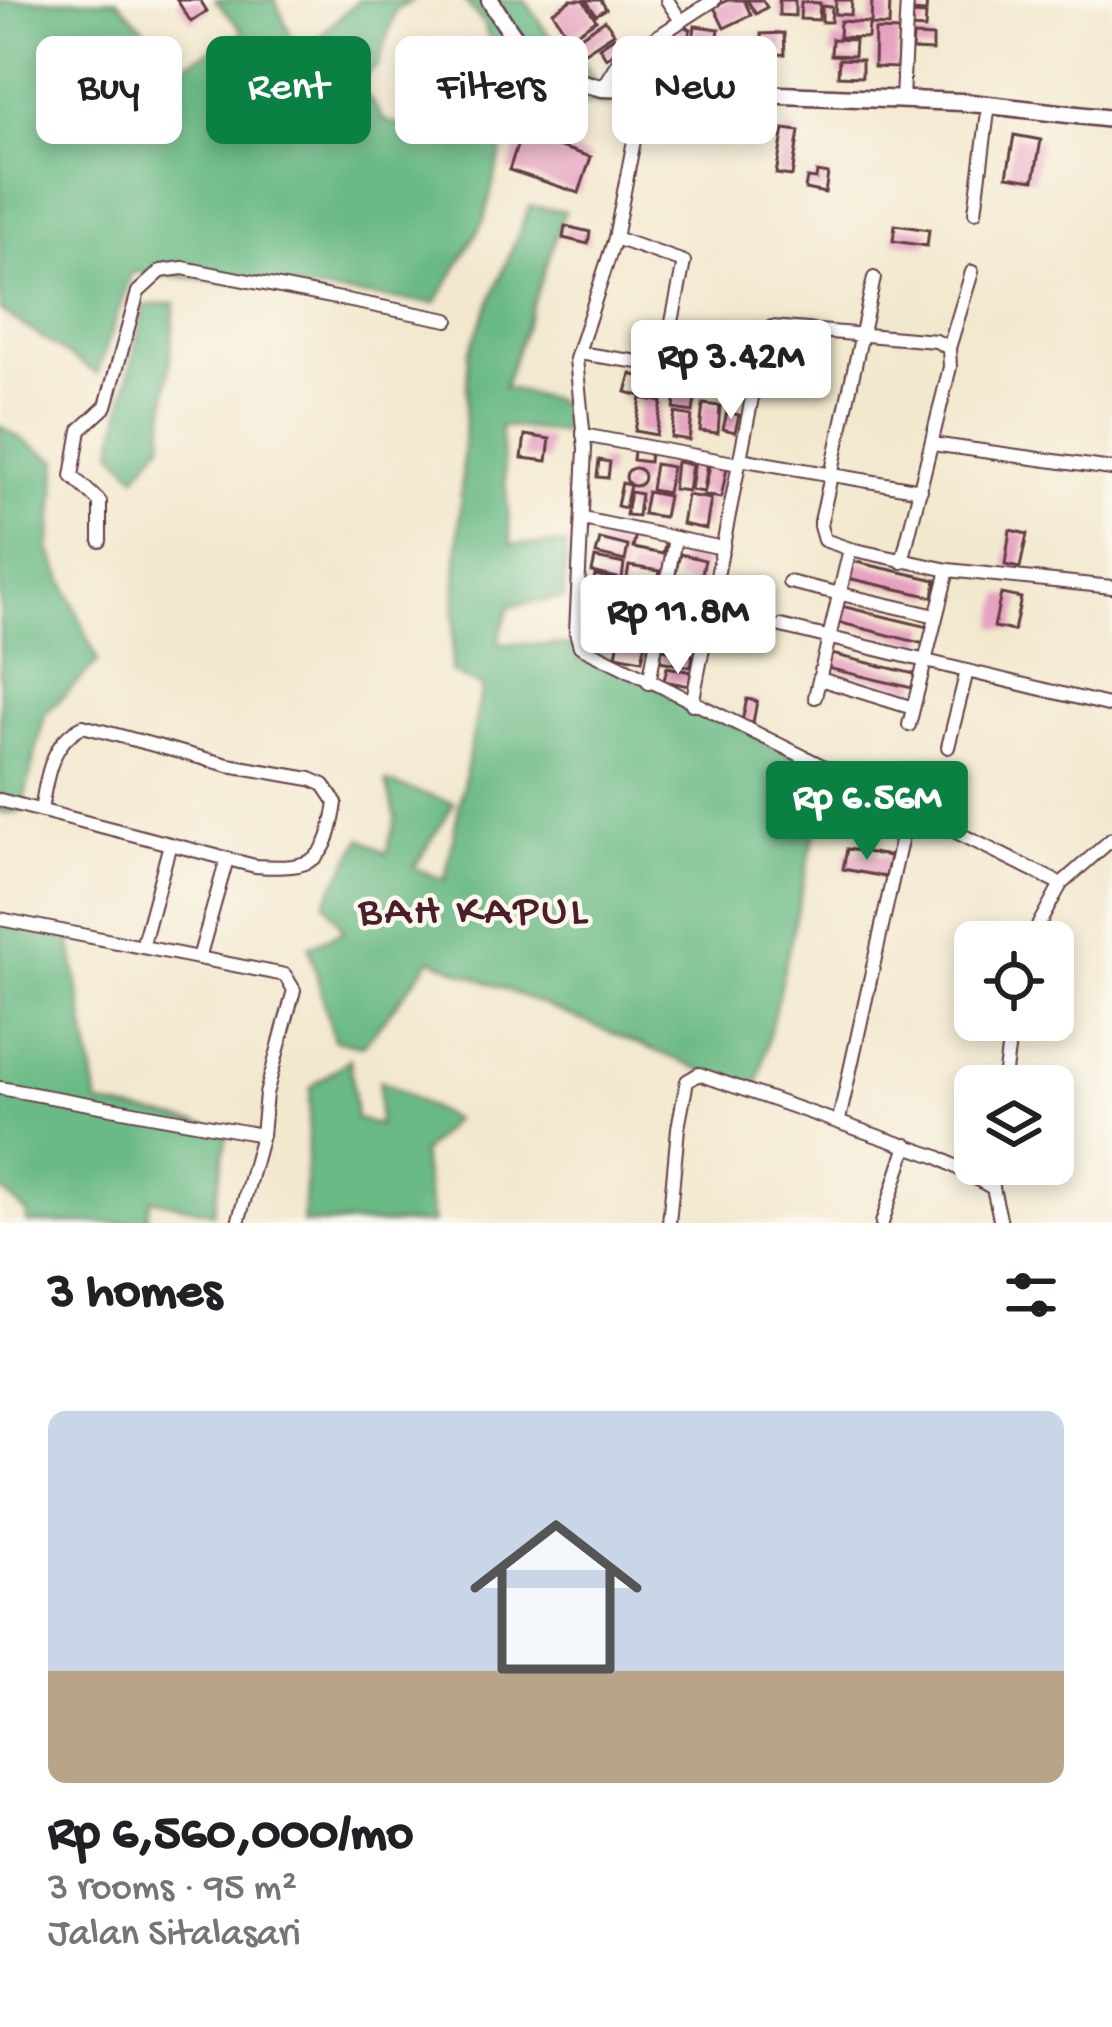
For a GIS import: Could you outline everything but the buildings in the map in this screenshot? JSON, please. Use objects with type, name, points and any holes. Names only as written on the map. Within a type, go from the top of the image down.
[{"type":"highway","points":[[490,0],[554,75],[612,88]]},
{"type":"highway","points":[[777,94],[989,104],[1112,119]]},
{"type":"street","points":[[667,0],[681,21]]},
{"type":"street","points":[[602,88],[618,62],[713,0]]},
{"type":"street","points":[[902,99],[907,0]]},
{"type":"street","points":[[975,212],[989,104]]},
{"type":"street","points":[[633,144],[615,238],[578,353],[576,380],[584,435],[576,632],[580,646],[1061,884]]},
{"type":"street","points":[[578,353],[651,365],[663,363],[665,357],[684,262],[615,238]]},
{"type":"street","points":[[100,541],[100,502],[72,476],[78,435],[106,406],[138,292],[160,271],[183,268],[448,320]]},
{"type":"street","points":[[902,562],[972,272]]},
{"type":"street","points":[[874,278],[821,534],[830,544],[902,562],[1112,587]]},
{"type":"street","points":[[692,704],[768,328],[936,341],[950,348]]},
{"type":"street","points":[[584,435],[921,490]]},
{"type":"street","points":[[932,444],[1112,469]]},
{"type":"street","points":[[583,519],[723,548]]},
{"type":"street","points":[[649,683],[675,538]]},
{"type":"street","points":[[815,697],[850,549]]},
{"type":"street","points":[[909,725],[948,570]]},
{"type":"street","points":[[789,582],[936,616]]},
{"type":"street","points":[[781,626],[1112,706]]},
{"type":"street","points":[[948,747],[967,671]]},
{"type":"street","points":[[820,679],[913,708]]},
{"type":"street","points":[[0,800],[40,811],[227,859],[280,868],[296,867],[320,856],[327,847],[336,803],[333,793],[310,779],[228,765],[82,726],[71,732],[53,756],[40,811]]},
{"type":"street","points":[[839,1120],[908,809]]},
{"type":"street","points":[[1041,921],[1061,884],[1112,839]]},
{"type":"street","points":[[142,947],[170,844]]},
{"type":"street","points":[[200,958],[227,859]]},
{"type":"street","points":[[0,919],[285,975],[291,982],[293,1003],[266,1094],[262,1135],[238,1223]]},
{"type":"street","points":[[669,1223],[681,1105],[691,1076],[699,1074],[938,1157],[993,1189]]},
{"type":"street","points":[[0,1088],[262,1135]]},
{"type":"street","points":[[882,1223],[907,1145]]},
{"type":"street","points":[[993,1185],[1001,1223]]},
{"type":"green space","points":[[0,0],[117,0],[151,36],[36,36],[36,144],[182,144],[182,66],[206,53],[206,144],[371,144],[371,101],[385,121],[395,124],[395,144],[503,144],[484,220],[436,303],[132,272],[97,374],[0,310]]},
{"type":"green space","points":[[215,0],[275,0],[291,36],[237,36],[244,32]]},
{"type":"green space","points":[[358,0],[413,0],[396,10],[378,65],[371,70],[371,36],[320,36]]},
{"type":"green space","points":[[464,0],[525,0],[549,36],[488,36]]},
{"type":"green space","points":[[588,69],[611,108],[588,104]]},
{"type":"green space","points":[[530,206],[565,211],[504,387],[564,403],[562,432],[500,426],[511,544],[566,545],[564,598],[510,606],[497,643],[580,646],[829,771],[756,1092],[431,959],[363,1046],[334,1040],[309,946],[344,931],[325,902],[362,838],[386,854],[396,818],[386,782],[454,803],[414,868],[445,880],[482,687],[451,672],[469,352]]},
{"type":"green space","points":[[175,303],[162,443],[136,476],[113,450],[144,306]]},
{"type":"green space","points":[[0,426],[58,461],[50,549],[98,662],[45,714],[21,812],[0,813]]},
{"type":"green space","points":[[0,919],[69,932],[98,1104],[228,1129],[213,1213],[151,1199],[146,1223],[27,1223],[27,1213],[0,1189]]},
{"type":"green space","points":[[350,1059],[356,1119],[379,1125],[380,1080],[453,1120],[421,1154],[433,1223],[303,1223],[311,1087]]},
{"type":"district","name":"BAH KAPUL","points":[[474,913]]}]
